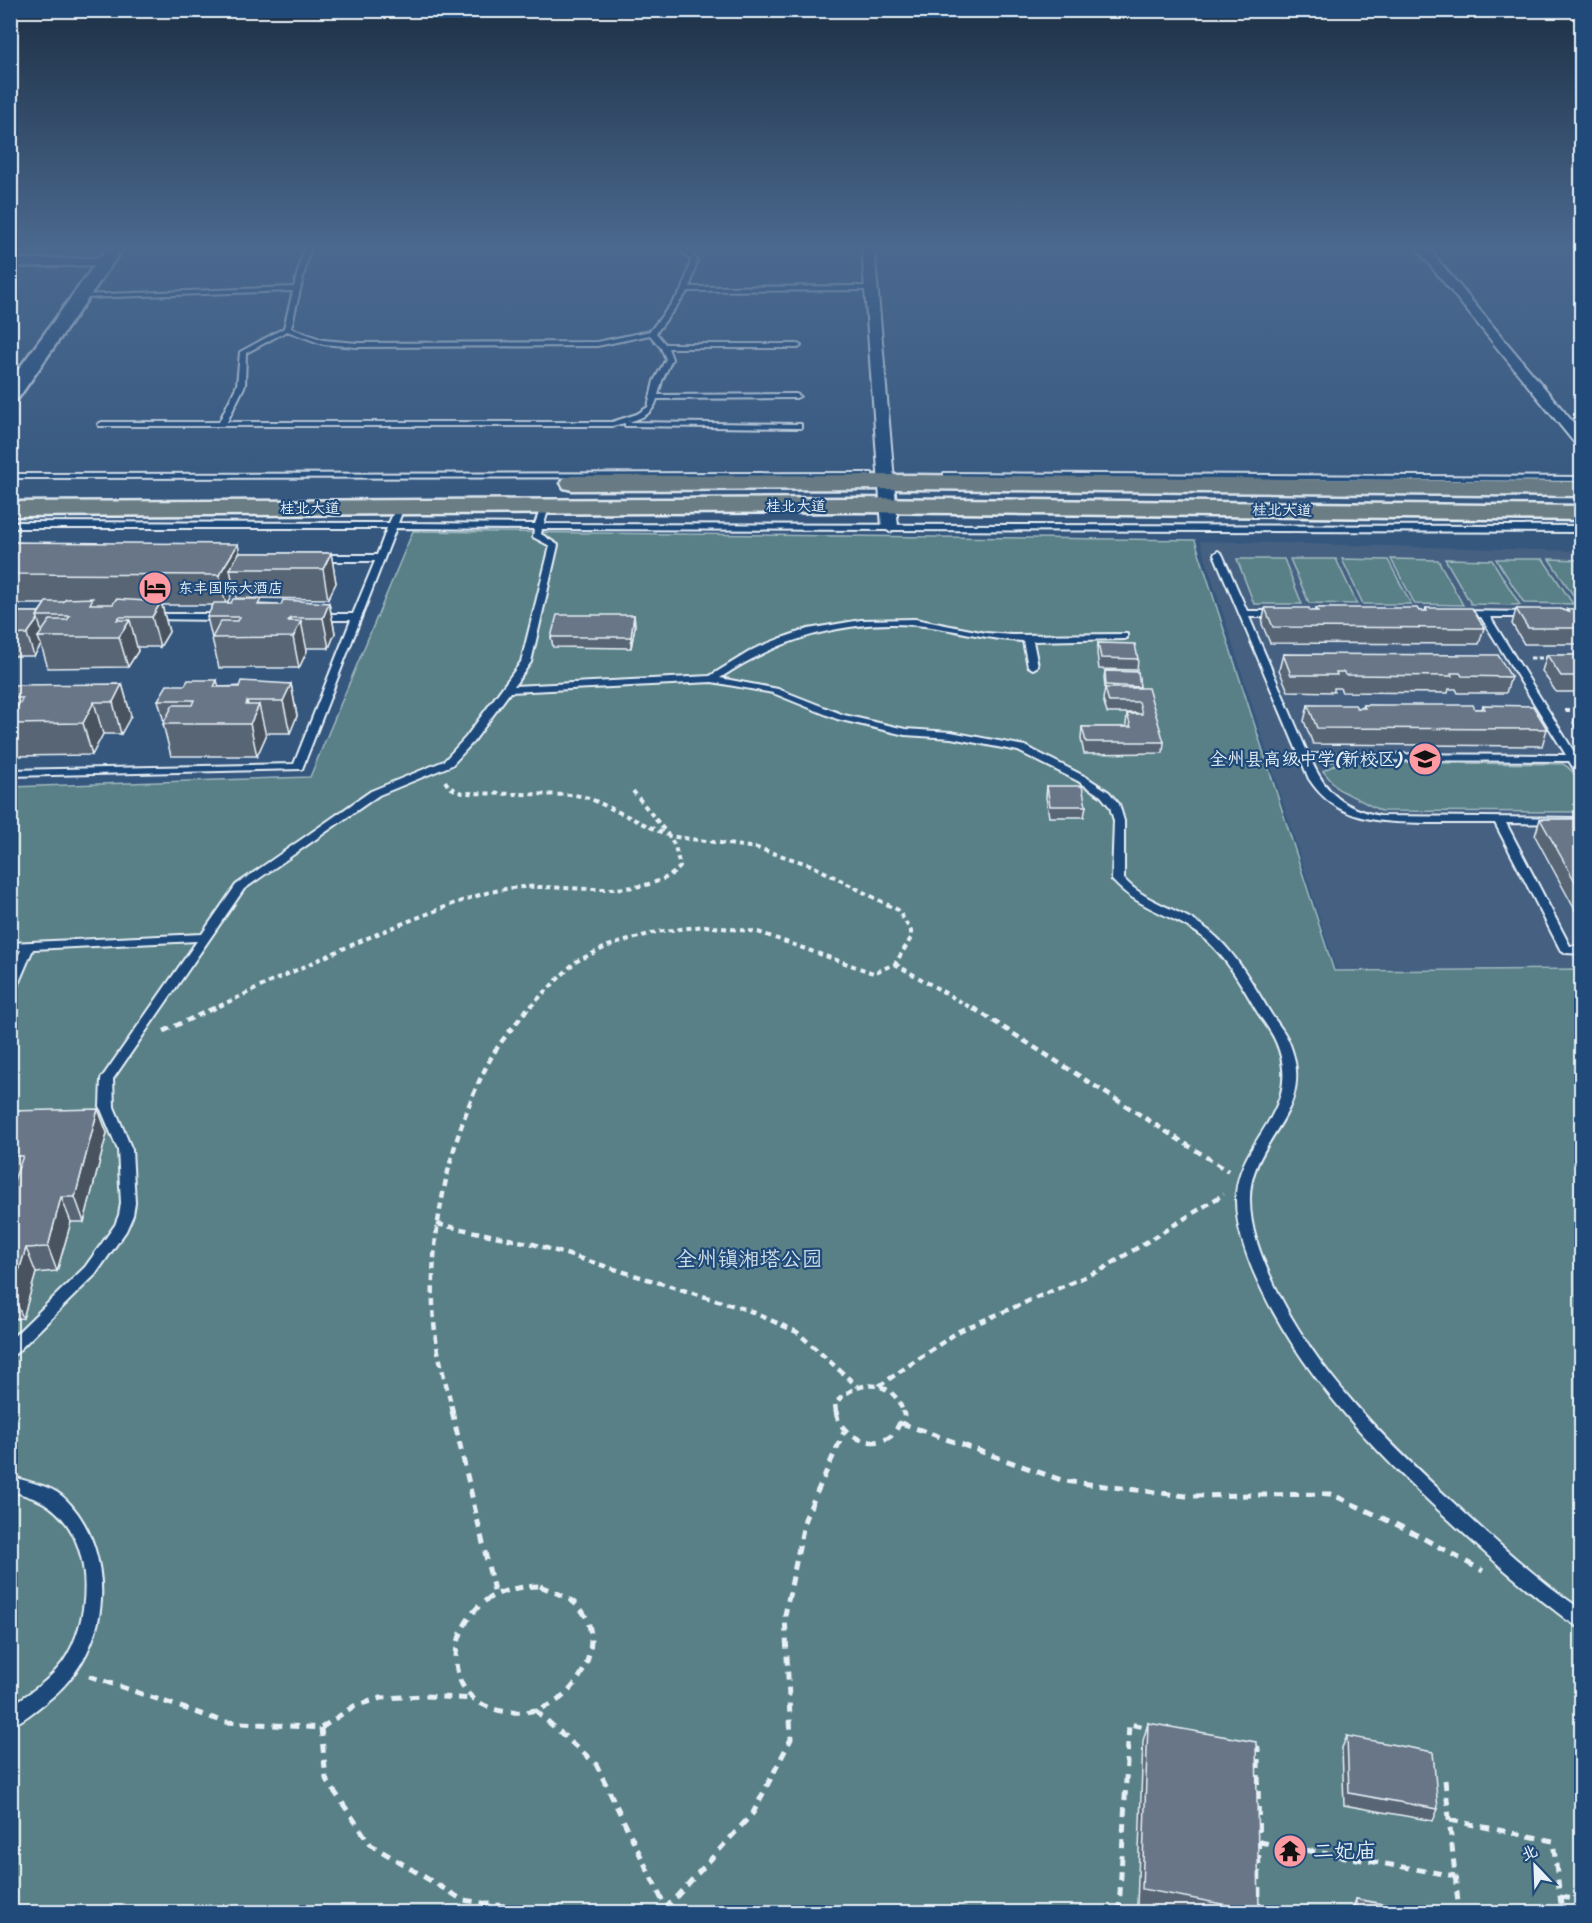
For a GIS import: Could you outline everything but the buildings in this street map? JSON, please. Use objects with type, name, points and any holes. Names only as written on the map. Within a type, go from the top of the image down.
[{"type":"main road","points":[[10,396],[52,338]]},
{"type":"main road","name":"桂北大道","points":[[10,486],[888,479],[1581,489]]},
{"type":"main road","name":"桂北大道","points":[[10,509],[396,517],[1581,513]]},
{"type":"street","points":[[875,338],[890,516]]},
{"type":"street","points":[[1495,338],[1581,443]]},
{"type":"lane","points":[[222,424],[241,385],[243,352],[270,338]]},
{"type":"lane","points":[[306,338],[322,342],[357,345],[597,344],[628,338]]},
{"type":"lane","points":[[612,424],[646,413],[656,397],[658,381],[669,361],[663,346],[656,338]]},
{"type":"lane","points":[[663,346],[798,346]]},
{"type":"lane","points":[[656,397],[796,396]]},
{"type":"lane","points":[[102,424],[798,426]]},
{"type":"lane","points":[[10,476],[1581,479]]},
{"type":"lane","points":[[10,1350],[90,1271],[121,1227],[128,1203],[125,1150],[107,1107],[107,1079],[112,1068],[133,1045],[240,887],[375,793],[455,758],[526,662],[554,545],[536,535],[542,516]]},
{"type":"lane","points":[[890,516],[1581,529]]},
{"type":"lane","points":[[10,525],[396,517],[298,767],[10,773]]},
{"type":"lane","points":[[1218,554],[1318,786],[1346,806],[1380,819],[1581,821]]},
{"type":"lane","points":[[308,558],[380,558]]},
{"type":"lane","points":[[1245,614],[1293,614]]},
{"type":"lane","points":[[1448,614],[1538,614]]},
{"type":"lane","points":[[1484,614],[1542,710],[1577,758],[1581,773]]},
{"type":"lane","points":[[142,617],[237,617]]},
{"type":"lane","points":[[309,617],[357,617]]},
{"type":"lane","points":[[711,678],[750,654],[780,642],[826,627],[852,623],[917,622],[996,637],[1124,636]]},
{"type":"lane","points":[[1027,637],[1033,666]]},
{"type":"lane","points":[[507,689],[711,678],[775,691],[841,717],[905,732],[951,735],[1021,748],[1082,779],[1105,795],[1115,806],[1119,821],[1118,880],[1132,894],[1180,918],[1214,941],[1282,1041],[1288,1059],[1291,1081],[1288,1102],[1247,1170],[1244,1182],[1244,1213],[1250,1245],[1273,1302],[1292,1334],[1348,1409],[1428,1489],[1544,1595],[1581,1620]]},
{"type":"lane","points":[[1305,757],[1577,758]]},
{"type":"lane","points":[[1499,820],[1566,949],[1581,950]]},
{"type":"lane","points":[[10,947],[205,937]]},
{"type":"lane","points":[[10,989],[29,946]]},
{"type":"lane","points":[[10,1483],[56,1501],[73,1520],[84,1539],[92,1574],[93,1608],[85,1639],[69,1669],[10,1717]]},
{"type":"path","points":[[1510,657],[1558,658]]},
{"type":"path","points":[[1542,710],[1581,710]]},
{"type":"path","points":[[436,768],[449,787],[462,793],[575,795],[593,800],[669,836],[757,848],[811,865],[898,910],[911,931],[911,938],[895,964],[873,973],[758,932],[705,926],[656,932],[608,946],[575,962],[528,1008],[493,1054],[469,1103],[438,1211],[433,1269],[437,1344],[495,1595]]},
{"type":"path","points":[[133,1045],[398,925],[482,893],[523,887],[576,890],[656,884],[670,878],[680,867],[675,846],[633,791]]},
{"type":"path","points":[[879,1386],[959,1331],[1103,1269],[1244,1182],[987,1016],[895,964]]},
{"type":"path","points":[[437,1224],[533,1244],[748,1310],[797,1332],[857,1386]]},
{"type":"path","points":[[857,1386],[879,1386],[897,1397],[904,1415],[895,1432],[876,1441],[864,1441],[844,1432],[837,1424],[835,1406],[847,1390],[857,1386]]},
{"type":"path","points":[[901,1423],[1064,1481],[1186,1496],[1331,1494],[1489,1574]]},
{"type":"path","points":[[640,1912],[666,1908],[753,1814],[791,1739],[785,1615],[805,1519],[844,1432]]},
{"type":"path","points":[[517,1587],[551,1589],[576,1604],[591,1628],[592,1649],[581,1678],[566,1695],[535,1710],[501,1712],[474,1699],[465,1690],[456,1671],[455,1649],[467,1619],[495,1595],[517,1587]]},
{"type":"path","points":[[69,1669],[225,1722],[321,1728],[354,1706],[381,1698],[426,1696],[474,1699]]},
{"type":"path","points":[[535,1710],[596,1764],[666,1908]]},
{"type":"path","points":[[1119,1912],[1130,1724],[1165,1731]]},
{"type":"path","points":[[321,1728],[326,1779],[371,1845],[464,1900],[543,1912]]},
{"type":"path","points":[[1247,1746],[1258,1748],[1259,1912]]},
{"type":"path","points":[[1445,1780],[1459,1912]]},
{"type":"path","points":[[1450,1820],[1552,1841],[1562,1912]]},
{"type":"path","points":[[1259,1842],[1455,1876]]},
{"type":"path","points":[[1560,1897],[1581,1900]]},
{"type":"shaded area","name":"全州县高级中学(新校区)","points":[[1200,541],[1581,551],[1581,968],[1336,970]]},
{"type":"green space","name":"全州镇湘塔公园","points":[[413,531],[1195,540],[1334,971],[1581,969],[1581,1912],[11,1912],[10,787],[310,777]]},
{"type":"green space","points":[[1237,559],[1284,559],[1302,604],[1254,604]]},
{"type":"green space","points":[[1290,559],[1336,559],[1357,604],[1309,603]]},
{"type":"green space","points":[[1342,559],[1388,560],[1411,604],[1363,604]]},
{"type":"green space","points":[[1391,559],[1438,560],[1463,605],[1415,604]]},
{"type":"green space","points":[[1445,559],[1492,560],[1520,605],[1471,604]]},
{"type":"green space","points":[[1496,559],[1543,559],[1573,604],[1524,603]]},
{"type":"green space","points":[[1549,559],[1581,560],[1581,604],[1579,604]]},
{"type":"green space","points":[[1340,762],[1563,764],[1573,773],[1579,785],[1581,812],[1381,811],[1338,789],[1323,771]]},
{"type":"place","name":"东丰国际大酒店","points":[[155,588]]},
{"type":"place","name":"全州县高级中学(新校区)","points":[[1425,759]]},
{"type":"place","name":"二妃庙","points":[[1290,1851]]}]
